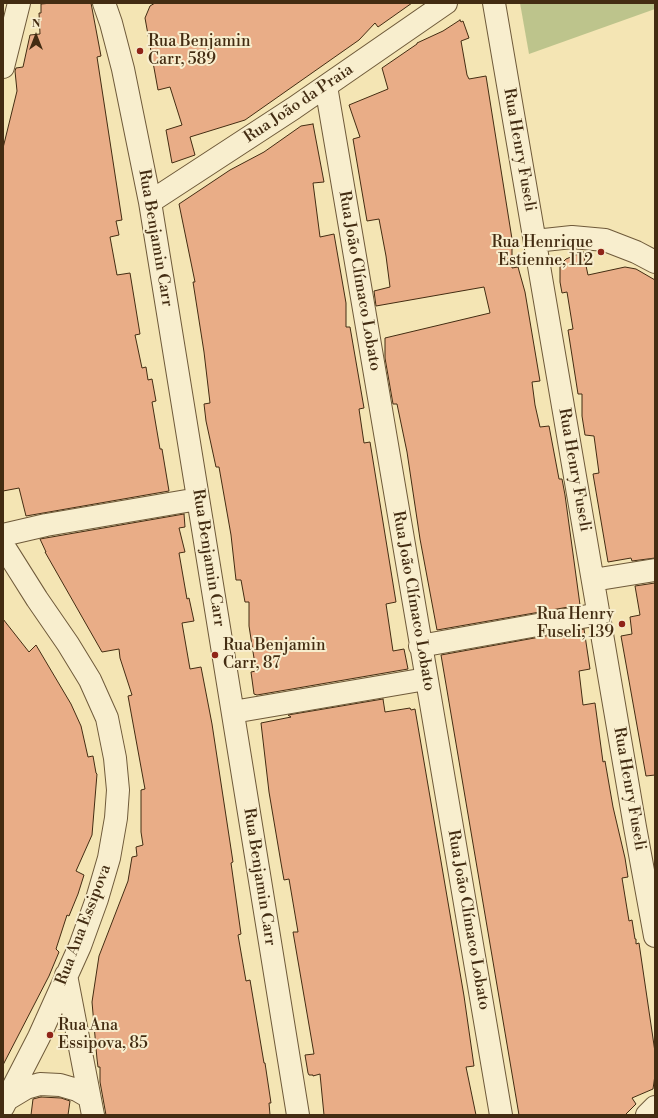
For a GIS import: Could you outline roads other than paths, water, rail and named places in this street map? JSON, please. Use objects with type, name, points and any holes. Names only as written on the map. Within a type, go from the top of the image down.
[{"type":"street","points":[[3,67],[18,3]]},
{"type":"street","name":"Rua Benjamin Carr","points":[[104,3],[123,69],[150,202],[298,1115]]},
{"type":"street","name":"Rua João da Praia","points":[[150,202],[326,86],[446,3]]},
{"type":"street","name":"Rua Henry Fuseli","points":[[494,3],[599,614],[648,852],[655,936]]},
{"type":"street","name":"Rua João Clímaco Lobato","points":[[326,86],[420,646],[501,1115]]},
{"type":"street","points":[[535,241],[572,237],[606,240],[636,252],[655,262]]},
{"type":"street","points":[[3,535],[46,525],[198,499]]},
{"type":"street","name":"Rua Ana Essipova","points":[[3,545],[90,680],[106,718],[115,758],[118,790],[116,818],[109,858],[97,899],[80,946],[39,1037],[4,1099]]},
{"type":"street","points":[[593,580],[655,570]]},
{"type":"street","points":[[420,646],[599,614]]},
{"type":"street","points":[[233,712],[426,679]]},
{"type":"street","points":[[66,975],[91,1106]]},
{"type":"street","points":[[4,1099],[26,1088],[40,1084],[60,1085],[77,1090],[91,1106]]},
{"type":"street","points":[[647,1115],[655,1107]]},
{"type":"place","name":"Rua Benjamin Carr, 589","points":[[140,51]]},
{"type":"place","name":"Rua Henrique Estienne, 112","points":[[601,252]]},
{"type":"place","name":"Rua Henry Fuseli, 139","points":[[622,624]]},
{"type":"place","name":"Rua Benjamin Carr, 87","points":[[215,655]]},
{"type":"place","name":"Rua Ana Essipova, 85","points":[[50,1035]]}]
